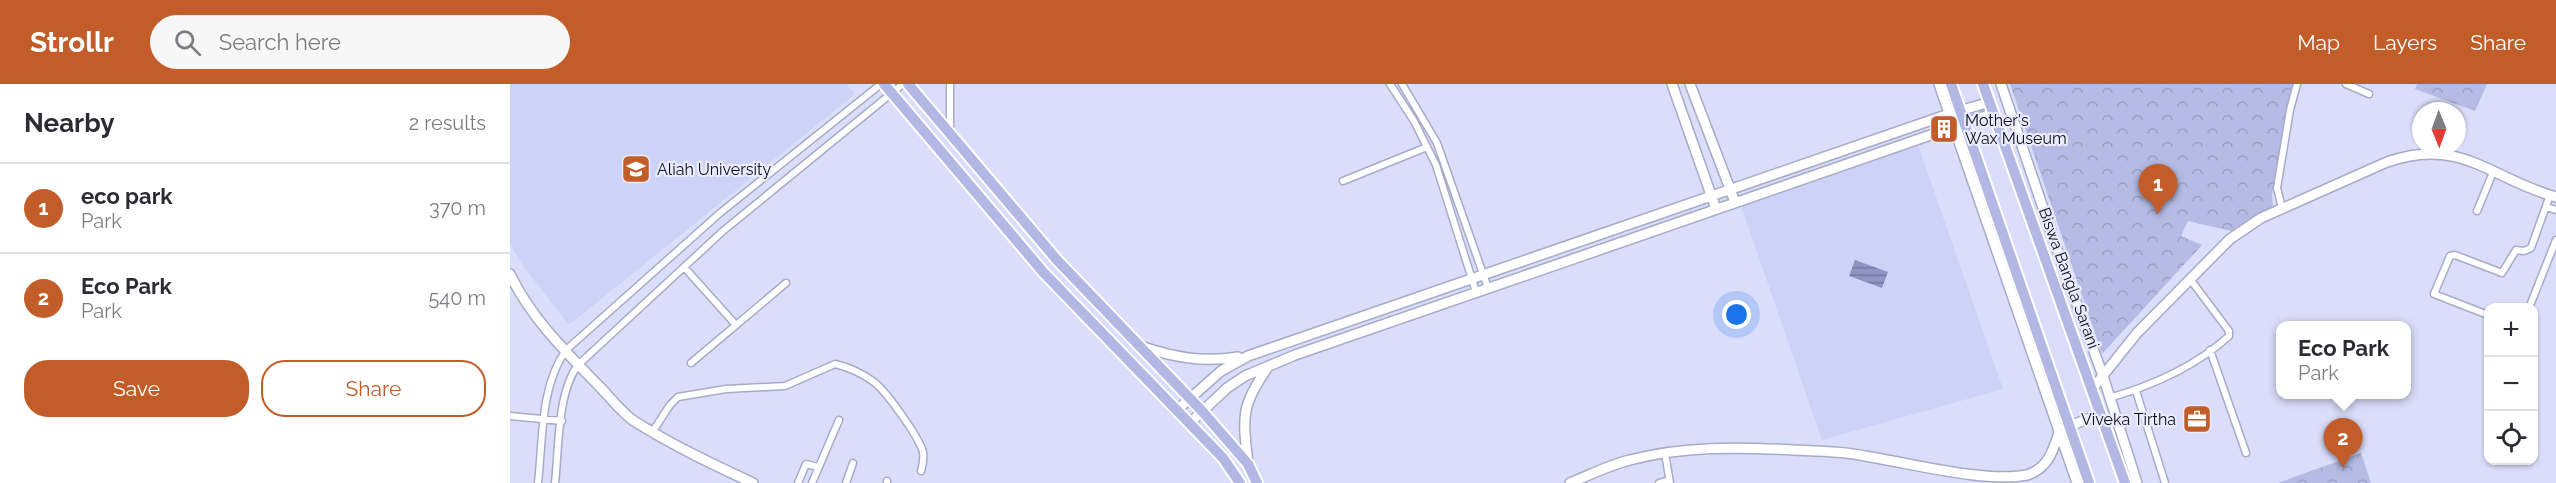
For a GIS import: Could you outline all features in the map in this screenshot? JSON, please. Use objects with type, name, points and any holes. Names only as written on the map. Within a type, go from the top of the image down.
[{"type":"main road","points":[[883,84],[1044,273],[1223,458],[1240,483]]},
{"type":"main road","points":[[908,84],[1057,260],[1202,411],[1248,464],[1257,483]]},
{"type":"main road","points":[[1951,84],[1954,113],[2065,427],[2089,483]]},
{"type":"main road","name":"Biswa Bangla Sarani","points":[[1983,84],[2125,483]]},
{"type":"street","points":[[538,483],[549,384],[556,363],[566,350],[720,213],[883,84]]},
{"type":"street","points":[[555,483],[569,377],[578,364],[723,231],[903,84]]},
{"type":"street","points":[[950,84],[950,135]]},
{"type":"street","points":[[1390,84],[1414,121],[1436,165],[1476,292]]},
{"type":"street","points":[[1402,84],[1437,143],[1488,288]]},
{"type":"street","points":[[1672,84],[1716,209]]},
{"type":"street","points":[[1690,84],[1735,202]]},
{"type":"street","points":[[1939,84],[1954,113]]},
{"type":"street","points":[[2001,84],[2103,376],[2137,483]]},
{"type":"street","points":[[2282,208],[2277,188],[2290,110],[2297,84]]},
{"type":"street","points":[[2346,84],[2369,94]]},
{"type":"street","points":[[1177,410],[1221,371],[1248,356],[1954,113],[1992,108]]},
{"type":"street","points":[[1190,423],[1227,387],[1245,376],[1294,355],[1735,202],[1862,161],[1959,125],[1992,108]]},
{"type":"street","points":[[1343,181],[1427,147]]},
{"type":"street","points":[[2093,388],[2137,333],[2230,239],[2244,228],[2282,208],[2407,155],[2439,153],[2494,171],[2538,192],[2553,196],[2546,207],[2531,248],[2524,251],[2516,250],[2502,273],[2455,255],[2450,256],[2434,294],[2484,313]]},
{"type":"street","points":[[2477,210],[2494,171]]},
{"type":"street","points":[[2546,207],[2556,210]]},
{"type":"street","points":[[2531,303],[2556,240]]},
{"type":"street","points":[[684,267],[736,325]]},
{"type":"street","points":[[510,274],[528,306],[578,364],[632,420],[710,463],[753,483]]},
{"type":"street","points":[[2109,399],[2136,391],[2182,368],[2227,338],[2229,331],[2190,279]]},
{"type":"street","points":[[691,363],[786,283]]},
{"type":"street","points":[[1137,345],[1191,360],[1211,361],[1248,356]]},
{"type":"street","points":[[2210,350],[2246,453]]},
{"type":"street","points":[[653,431],[678,397],[726,389],[785,386],[835,364],[858,372],[875,382],[889,397],[921,447],[924,460],[921,471]]},
{"type":"street","points":[[1248,464],[1244,410],[1253,388],[1268,367]]},
{"type":"street","points":[[2136,391],[2165,483]]},
{"type":"street","points":[[1570,483],[1620,462],[1665,453],[1709,448],[1815,451],[1862,455],[1949,473],[2005,478],[2031,473],[2049,461],[2065,427],[2100,414]]},
{"type":"street","points":[[510,416],[562,421]]},
{"type":"street","points":[[812,483],[839,420]]},
{"type":"street","points":[[2065,427],[2077,483]]},
{"type":"street","points":[[1659,483],[1669,481],[1665,453]]},
{"type":"street","points":[[846,483],[853,463]]},
{"type":"street","points":[[798,483],[806,464],[818,467]]},
{"type":"shaded area","name":"Aliah University","points":[[510,84],[846,84],[855,94],[569,325],[523,266],[510,244]]},
{"type":"shaded area","points":[[1917,142],[2003,389],[1822,440],[1740,203]]},
{"type":"shaded area","points":[[1855,260],[1888,272],[1882,288],[1849,276]]},
{"type":"green space","points":[[2010,84],[2293,84],[2272,194],[2273,208],[2235,232],[2188,221],[2181,236],[2202,245],[2102,354]]},
{"type":"green space","points":[[2417,84],[2487,84],[2475,111],[2466,108],[2466,102],[2450,102],[2415,89]]},
{"type":"green space","points":[[2361,453],[2371,483],[2278,483]]},
{"type":"place","name":"Mother's Wax Museum","points":[[1944,129]]},
{"type":"place","name":"Aliah University","points":[[636,169]]},
{"type":"place","name":"eco park","points":[[2158,214]]},
{"type":"place","name":"Viveka Tirtha","points":[[2197,419]]},
{"type":"place","name":"Eco Park","points":[[2343,468]]}]
